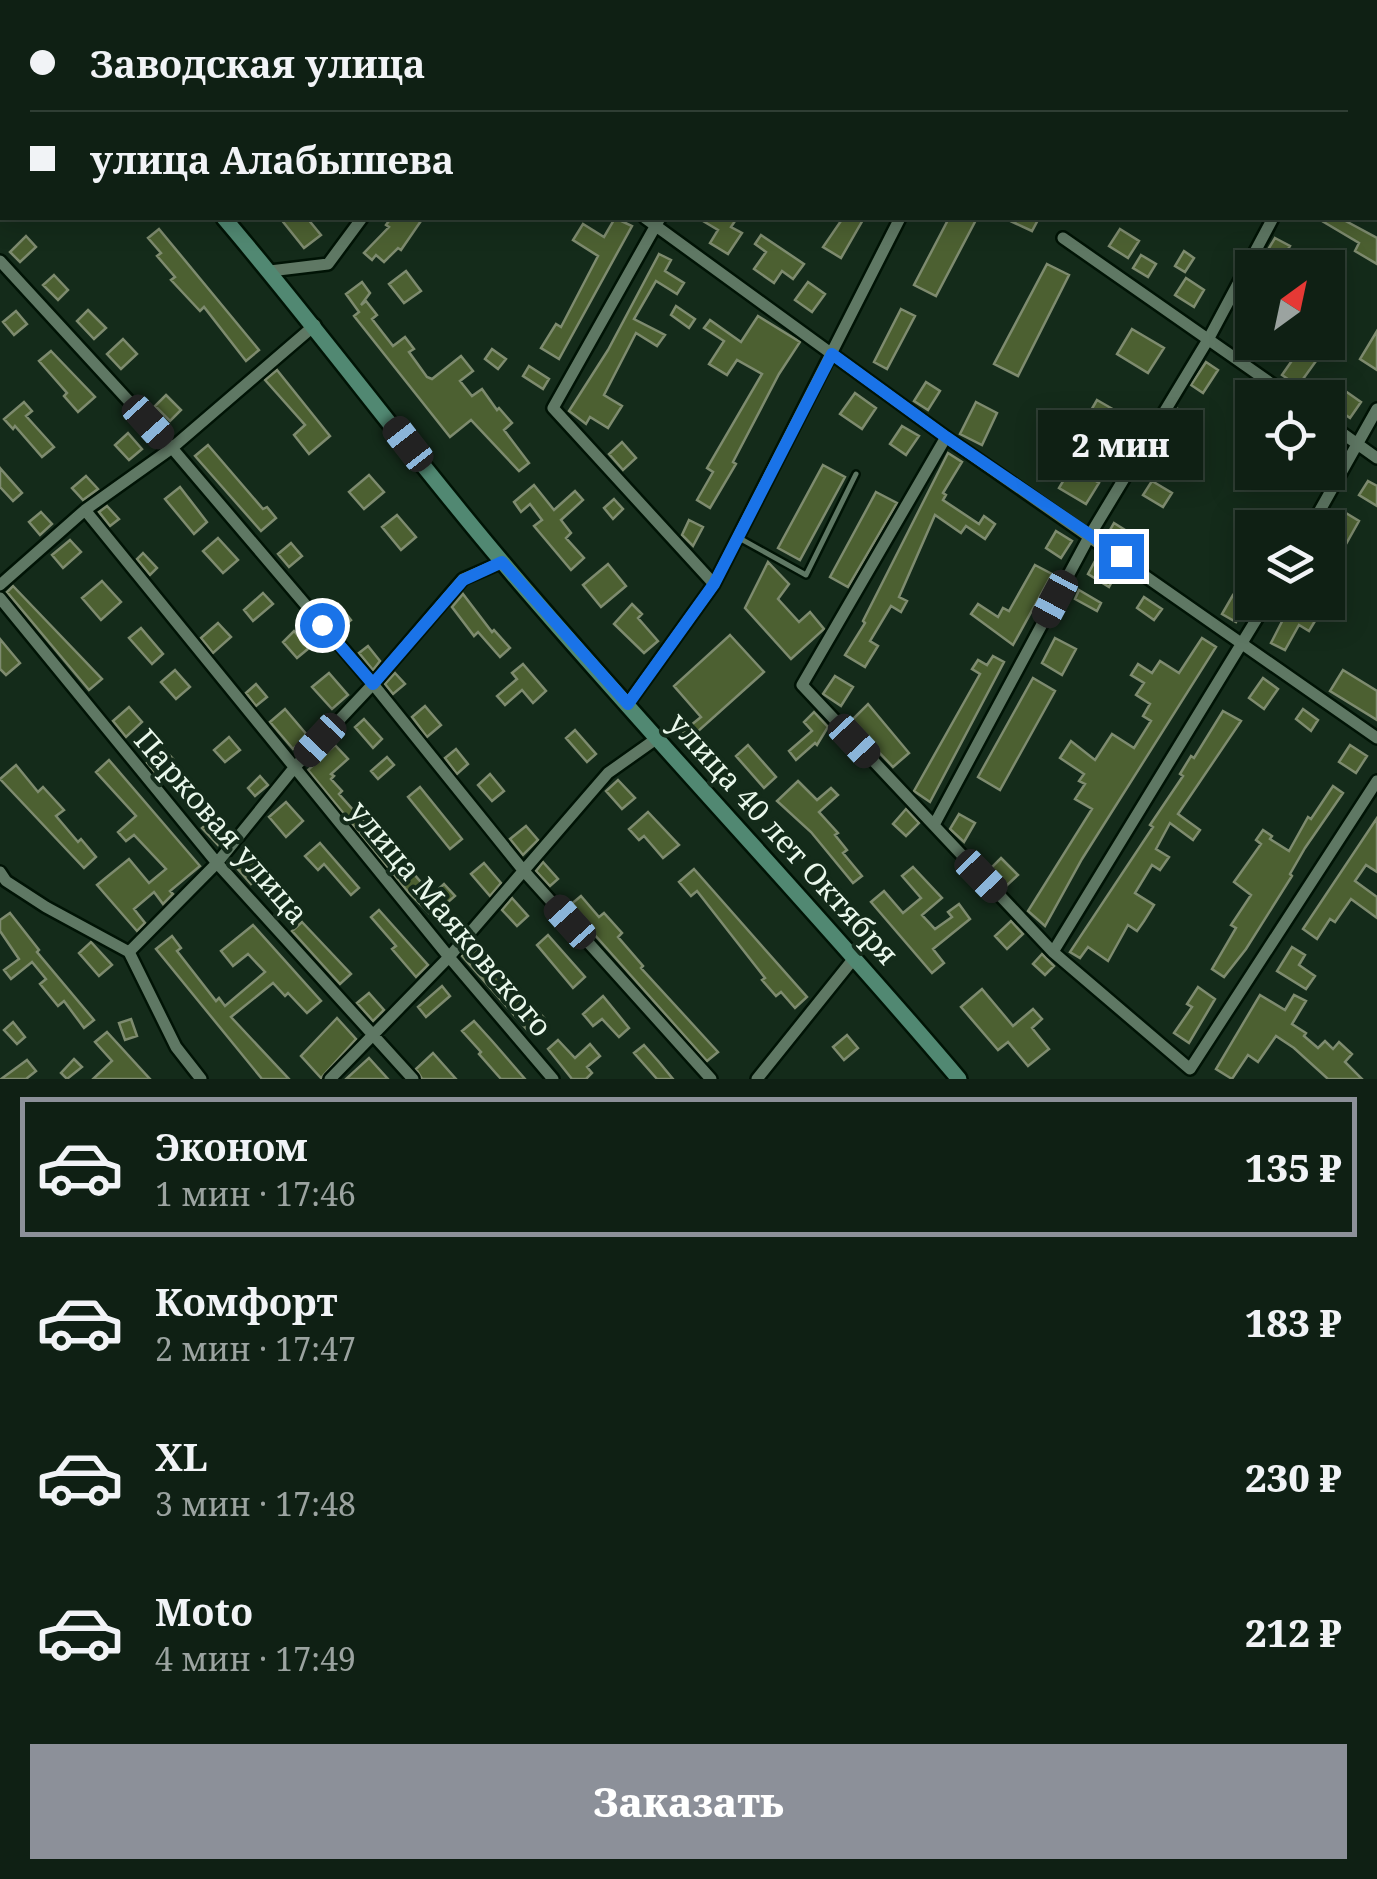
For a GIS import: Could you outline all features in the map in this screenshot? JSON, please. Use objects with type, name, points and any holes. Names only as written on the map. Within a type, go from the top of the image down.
[{"type":"street","name":"улица 40 лет Октября","points":[[226,220],[502,562],[959,1079]]},
{"type":"street","points":[[270,271],[328,264],[361,220]]},
{"type":"street","points":[[714,584],[553,408],[653,220],[946,437],[1377,738]]},
{"type":"street","points":[[628,704],[714,584],[899,220]]},
{"type":"street","points":[[934,825],[1090,534],[1209,338],[1271,220]]},
{"type":"street","points":[[1063,238],[1267,380]]},
{"type":"street","points":[[0,262],[172,448],[373,684],[523,870],[711,1079]]},
{"type":"street","points":[[0,585],[85,510],[172,448],[314,325]]},
{"type":"street","points":[[1320,510],[1377,409]]},
{"type":"street","points":[[1345,435],[1377,458]]},
{"type":"street","points":[[946,437],[802,685],[1053,952],[1190,1069],[1377,781]]},
{"type":"street","name":"улица Маяковского","points":[[85,510],[552,1079]]},
{"type":"street","points":[[129,952],[217,864],[294,768],[463,580],[502,562]]},
{"type":"street","name":"Парковая улица","points":[[0,598],[217,864],[414,1079]]},
{"type":"street","points":[[1053,952],[1257,620]]},
{"type":"street","points":[[330,1079],[449,957],[608,773],[656,739]]},
{"type":"street","points":[[0,872],[6,881],[46,907],[129,952],[176,1047],[200,1079]]},
{"type":"street","points":[[758,1079],[855,957]]},
{"type":"lane","points":[[738,538],[806,575],[856,474]]},
{"type":"building","points":[[282,220],[309,220],[321,235],[304,248]]},
{"type":"building","points":[[390,220],[422,220],[401,250],[398,248],[384,262],[376,255],[372,260],[364,253],[389,227],[386,225]]},
{"type":"building","points":[[614,220],[632,226],[559,359],[541,348],[556,324],[561,327],[598,256],[573,240],[583,224],[604,237]]},
{"type":"building","points":[[701,220],[736,220],[731,227],[742,233],[728,254],[710,243],[718,230]]},
{"type":"building","points":[[842,220],[863,220],[841,258],[823,247]]},
{"type":"building","points":[[948,220],[976,220],[936,296],[914,285]]},
{"type":"building","points":[[1008,220],[1038,220],[1032,231]]},
{"type":"building","points":[[1320,220],[1344,220],[1377,238],[1377,264],[1355,251],[1359,243]]},
{"type":"building","points":[[159,229],[259,350],[246,361],[204,307],[200,311],[171,280],[175,277],[148,238]]},
{"type":"building","points":[[1120,229],[1139,241],[1128,258],[1109,246]]},
{"type":"building","points":[[761,235],[804,264],[793,279],[782,271],[774,283],[754,269],[766,252],[755,244]]},
{"type":"building","points":[[26,236],[36,247],[20,262],[10,252]]},
{"type":"building","points":[[1275,238],[1290,246],[1288,250],[1268,250]]},
{"type":"building","points":[[1184,251],[1194,258],[1185,272],[1175,266]]},
{"type":"building","points":[[659,254],[671,260],[665,271],[684,283],[677,294],[656,281],[634,319],[665,335],[657,346],[636,333],[604,395],[622,406],[608,428],[590,417],[586,424],[569,411],[608,350]]},
{"type":"building","points":[[1141,255],[1156,264],[1148,277],[1133,268]]},
{"type":"building","points":[[1047,264],[1069,275],[1018,376],[994,364]]},
{"type":"building","points":[[406,271],[421,291],[404,303],[389,284]]},
{"type":"building","points":[[54,275],[68,290],[58,300],[43,285]]},
{"type":"building","points":[[1186,278],[1204,290],[1194,307],[1175,295]]},
{"type":"building","points":[[362,282],[370,293],[361,305],[366,301],[377,315],[372,319],[393,346],[405,337],[414,349],[409,352],[427,377],[432,379],[461,356],[473,371],[460,381],[472,396],[482,389],[512,423],[504,430],[529,463],[519,471],[471,420],[450,437],[354,316],[359,312],[346,294]]},
{"type":"building","points":[[808,282],[825,294],[812,312],[795,300]]},
{"type":"building","points":[[676,306],[695,319],[689,328],[671,315]]},
{"type":"building","points":[[901,309],[915,316],[887,369],[874,362]]},
{"type":"building","points":[[88,310],[106,328],[94,339],[77,321]]},
{"type":"building","points":[[16,311],[27,324],[14,335],[3,322]]},
{"type":"building","points":[[758,316],[800,342],[779,374],[710,508],[697,500],[713,472],[707,468],[762,374],[737,360],[727,375],[709,364],[724,341],[704,328],[710,320],[741,342]]},
{"type":"building","points":[[1132,329],[1164,348],[1148,373],[1117,354]]},
{"type":"building","points":[[1377,331],[1377,370],[1360,359]]},
{"type":"building","points":[[123,339],[137,354],[121,369],[107,354]]},
{"type":"building","points":[[492,349],[506,359],[498,369],[485,359]]},
{"type":"building","points":[[51,351],[95,397],[78,412],[39,361]]},
{"type":"building","points":[[1292,360],[1316,361],[1302,380],[1289,380],[1282,375]]},
{"type":"building","points":[[1206,362],[1218,370],[1203,393],[1191,385]]},
{"type":"building","points":[[529,366],[549,379],[543,389],[523,376]]},
{"type":"building","points":[[277,370],[330,436],[309,454],[294,435],[305,425],[265,380]]},
{"type":"building","points":[[926,382],[940,391],[928,410],[914,401]]},
{"type":"building","points":[[1345,391],[1361,402],[1350,418],[1345,414]]},
{"type":"building","points":[[855,393],[876,408],[862,429],[840,414]]},
{"type":"building","points":[[166,395],[181,410],[170,421],[155,406]]},
{"type":"building","points":[[1097,400],[1128,418],[1114,442],[1083,424]]},
{"type":"building","points":[[24,402],[32,411],[26,416],[54,447],[42,457],[4,419]]},
{"type":"building","points":[[976,402],[997,413],[982,445],[960,434]]},
{"type":"building","points":[[1178,409],[1194,417],[1184,436],[1168,427]]},
{"type":"building","points":[[902,426],[919,436],[906,455],[890,444]]},
{"type":"building","points":[[128,433],[142,449],[129,460],[115,445]]},
{"type":"building","points":[[622,442],[636,458],[623,470],[609,454]]},
{"type":"building","points":[[208,445],[263,509],[267,507],[276,518],[261,531],[195,456]]},
{"type":"building","points":[[1157,450],[1172,460],[1162,476],[1146,466]]},
{"type":"building","points":[[948,453],[962,462],[943,493],[943,500],[979,524],[984,516],[995,524],[985,539],[966,526],[961,533],[935,515],[899,597],[907,601],[901,612],[891,606],[870,641],[878,646],[865,667],[845,655],[865,623]]},
{"type":"building","points":[[823,465],[845,477],[800,560],[778,548]]},
{"type":"building","points":[[1072,466],[1099,483],[1086,504],[1059,488]]},
{"type":"building","points":[[0,468],[22,493],[13,501],[0,487]]},
{"type":"building","points":[[369,475],[384,492],[364,509],[349,492]]},
{"type":"building","points":[[86,476],[98,489],[83,500],[72,488]]},
{"type":"building","points":[[1152,481],[1172,493],[1163,507],[1143,495]]},
{"type":"building","points":[[1368,481],[1377,486],[1377,506],[1359,495]]},
{"type":"building","points":[[534,485],[554,510],[575,491],[583,500],[561,520],[571,533],[566,538],[584,558],[571,570],[534,526],[542,520],[530,504],[521,512],[514,502]]},
{"type":"building","points":[[180,487],[207,522],[194,534],[165,499]]},
{"type":"building","points":[[876,492],[897,503],[848,587],[830,577]]},
{"type":"building","points":[[614,499],[623,509],[613,519],[604,508]]},
{"type":"building","points":[[107,506],[119,519],[110,526],[99,512]]},
{"type":"building","points":[[41,512],[52,524],[40,535],[29,522]]},
{"type":"building","points":[[1345,512],[1359,521],[1345,546]]},
{"type":"building","points":[[397,515],[416,537],[401,550],[382,527]]},
{"type":"building","points":[[689,520],[703,527],[693,546],[682,535]]},
{"type":"building","points":[[1114,523],[1133,535],[1125,549],[1106,537]]},
{"type":"building","points":[[1056,531],[1072,541],[1061,558],[1046,548]]},
{"type":"building","points":[[218,538],[238,560],[223,573],[203,551]]},
{"type":"building","points":[[70,540],[81,552],[63,568],[52,555]]},
{"type":"building","points":[[291,543],[302,556],[289,567],[278,554]]},
{"type":"building","points":[[143,553],[157,568],[150,575],[137,559]]},
{"type":"building","points":[[1095,561],[1117,572],[1109,587],[1088,574]]},
{"type":"building","points":[[768,562],[789,584],[778,599],[799,622],[810,612],[824,629],[791,659],[745,608]]},
{"type":"building","points":[[608,564],[626,586],[601,607],[583,585]]},
{"type":"building","points":[[1035,565],[1052,574],[1013,645],[971,614],[978,604],[998,617],[1003,608],[1009,611]]},
{"type":"building","points":[[102,581],[121,602],[101,620],[82,598]]},
{"type":"building","points":[[13,586],[102,679],[89,690],[7,592]]},
{"type":"building","points":[[1079,590],[1101,603],[1097,611],[1075,599]]},
{"type":"building","points":[[263,593],[273,604],[253,621],[244,610]]},
{"type":"building","points":[[463,594],[492,632],[510,648],[500,657],[478,632],[474,636],[452,607]]},
{"type":"building","points":[[1233,595],[1235,596],[1236,622],[1222,614]]},
{"type":"building","points":[[1144,597],[1162,609],[1154,620],[1137,608]]},
{"type":"building","points":[[338,604],[351,620],[339,630],[326,614]]},
{"type":"building","points":[[632,604],[642,614],[638,618],[658,641],[644,653],[614,624]]},
{"type":"building","points":[[1283,620],[1316,620],[1309,631],[1299,625],[1285,650],[1271,643]]},
{"type":"building","points":[[218,623],[231,637],[213,653],[201,638]]},
{"type":"building","points":[[141,628],[163,654],[152,664],[129,638]]},
{"type":"building","points":[[294,631],[309,648],[297,658],[283,642]]},
{"type":"building","points":[[730,635],[764,672],[686,742],[680,734],[701,717],[674,686]]},
{"type":"building","points":[[1055,638],[1076,649],[1062,675],[1042,663]]},
{"type":"building","points":[[1202,638],[1216,647],[1082,859],[1045,926],[1028,911],[1092,809],[1075,799],[1085,784],[1079,781],[1084,774],[1060,758],[1071,741],[1095,760],[1112,734],[1134,748],[1151,721],[1143,716],[1150,704],[1136,695],[1144,683],[1131,675],[1138,664],[1152,673],[1160,661],[1179,673]]},
{"type":"building","points":[[0,639],[20,663],[6,675],[0,669]]},
{"type":"building","points":[[368,646],[380,661],[373,670],[359,653]]},
{"type":"building","points":[[993,656],[1004,662],[930,802],[914,791],[980,674],[972,669],[978,660],[987,665]]},
{"type":"building","points":[[523,664],[546,691],[533,703],[522,690],[505,705],[497,696],[517,679],[512,673]]},
{"type":"building","points":[[175,670],[190,687],[176,699],[161,682]]},
{"type":"building","points":[[1343,670],[1377,691],[1377,720],[1330,691]]},
{"type":"building","points":[[329,673],[348,695],[332,709],[312,687]]},
{"type":"building","points":[[395,673],[405,684],[393,694],[385,684]]},
{"type":"building","points":[[835,676],[853,687],[841,706],[823,694]]},
{"type":"building","points":[[1033,678],[1055,691],[1000,790],[978,777]]},
{"type":"building","points":[[1263,678],[1278,689],[1264,709],[1249,698]]},
{"type":"building","points":[[256,684],[267,697],[256,706],[246,693]]},
{"type":"building","points":[[868,704],[909,753],[893,767],[850,722]]},
{"type":"building","points":[[425,706],[441,725],[427,737],[412,717]]},
{"type":"building","points":[[129,707],[142,722],[126,737],[113,721]]},
{"type":"building","points":[[285,709],[308,736],[293,749],[270,722]]},
{"type":"building","points":[[1303,709],[1318,720],[1311,731],[1296,719]]},
{"type":"building","points":[[1223,711],[1241,721],[1178,814],[1200,830],[1193,840],[1170,823],[1156,849],[1169,857],[1160,870],[1152,865],[1135,893],[1154,905],[1144,921],[1137,931],[1128,925],[1108,961],[1088,947],[1080,958],[1070,952],[1153,827],[1150,825],[1183,776],[1180,774]]},
{"type":"building","points":[[814,712],[828,727],[817,745],[796,760],[789,751],[812,731],[804,722]]},
{"type":"building","points":[[364,719],[382,739],[373,748],[355,727]]},
{"type":"building","points":[[575,730],[596,754],[587,762],[566,738]]},
{"type":"building","points":[[229,737],[240,750],[225,762],[214,750]]},
{"type":"building","points":[[335,745],[348,759],[331,774],[342,791],[339,794],[432,895],[444,884],[455,896],[432,916],[308,770]]},
{"type":"building","points":[[748,745],[776,777],[764,788],[736,756]]},
{"type":"building","points":[[1350,745],[1367,756],[1356,773],[1339,762]]},
{"type":"building","points":[[164,749],[173,759],[156,774],[147,763]]},
{"type":"building","points":[[456,749],[468,764],[457,774],[445,758]]},
{"type":"building","points":[[387,757],[394,765],[378,779],[371,771]]},
{"type":"building","points":[[109,760],[200,866],[170,891],[173,894],[163,904],[154,892],[134,909],[145,923],[137,931],[97,885],[129,859],[149,883],[166,869],[134,835],[126,841],[118,832],[136,816],[96,772]]},
{"type":"building","points":[[16,765],[38,792],[43,787],[64,810],[56,816],[96,857],[84,868],[0,779]]},
{"type":"building","points":[[490,774],[504,791],[492,801],[478,785]]},
{"type":"building","points":[[260,776],[268,785],[255,796],[248,788]]},
{"type":"building","points":[[618,780],[635,798],[622,809],[606,791]]},
{"type":"building","points":[[798,781],[817,800],[831,788],[838,795],[819,812],[838,833],[835,835],[847,850],[843,853],[862,876],[853,883],[811,832],[777,801]]},
{"type":"building","points":[[1333,786],[1343,793],[1305,848],[1246,949],[1224,977],[1212,969],[1236,928],[1231,925],[1251,895],[1234,882],[1261,844],[1256,840],[1263,830],[1289,851],[1308,817],[1311,819]]},
{"type":"building","points":[[420,787],[462,839],[450,849],[408,797]]},
{"type":"building","points":[[286,802],[303,821],[286,837],[269,817]]},
{"type":"building","points":[[906,809],[919,823],[906,836],[893,824]]},
{"type":"building","points":[[648,812],[679,845],[663,858],[644,836],[639,840],[629,829]]},
{"type":"building","points":[[959,814],[975,823],[964,842],[950,829]]},
{"type":"building","points":[[213,818],[228,835],[218,845],[202,828]]},
{"type":"building","points":[[1377,818],[1377,872],[1366,865],[1355,881],[1377,897],[1377,918],[1351,899],[1335,922],[1330,919],[1317,939],[1303,929]]},
{"type":"building","points":[[526,826],[538,840],[523,855],[510,839]]},
{"type":"building","points":[[320,843],[359,888],[351,895],[324,864],[318,870],[305,856]]},
{"type":"building","points":[[247,856],[263,875],[251,884],[235,866]]},
{"type":"building","points":[[1001,858],[1018,875],[1005,887],[989,870]]},
{"type":"building","points":[[543,862],[558,879],[550,886],[536,871]]},
{"type":"building","points":[[484,863],[501,883],[490,896],[471,874]]},
{"type":"building","points":[[913,867],[942,898],[922,915],[935,929],[952,917],[948,912],[959,904],[970,919],[933,949],[944,963],[932,973],[871,902],[884,891],[903,913],[921,898],[902,876]]},
{"type":"building","points":[[694,869],[807,997],[795,1008],[781,992],[776,996],[762,980],[765,978],[697,891],[691,896],[679,882]]},
{"type":"building","points":[[581,896],[599,917],[604,913],[622,933],[618,937],[641,968],[718,1052],[707,1061],[569,906]]},
{"type":"building","points":[[512,898],[528,916],[517,926],[502,910]]},
{"type":"building","points":[[379,910],[428,965],[416,977],[371,917]]},
{"type":"building","points":[[10,913],[94,1020],[84,1028],[64,1001],[58,1006],[40,984],[46,979],[32,962],[11,979],[4,970],[19,959],[0,931],[0,920]]},
{"type":"building","points":[[1011,921],[1023,934],[1007,949],[995,936]]},
{"type":"building","points":[[302,922],[351,974],[340,984],[292,931]]},
{"type":"building","points":[[253,925],[321,1001],[307,1013],[273,983],[231,1017],[289,1079],[262,1079],[156,949],[172,936],[181,948],[177,951],[216,1001],[219,998],[225,1006],[265,972],[248,954],[233,966],[221,951]]},
{"type":"building","points":[[548,935],[585,977],[573,988],[537,945]]},
{"type":"building","points":[[91,942],[112,965],[99,976],[79,953]]},
{"type":"building","points":[[474,946],[510,992],[530,1010],[534,1006],[544,1018],[529,1032],[462,956]]},
{"type":"building","points":[[1292,947],[1305,955],[1299,965],[1315,976],[1306,989],[1277,971]]},
{"type":"building","points":[[1042,954],[1054,966],[1045,975],[1033,964]]},
{"type":"building","points":[[442,986],[450,996],[426,1017],[418,1007]]},
{"type":"building","points":[[1198,987],[1215,999],[1189,1043],[1174,1033],[1192,1007],[1187,1004]]},
{"type":"building","points":[[982,989],[1013,1026],[1033,1009],[1042,1019],[1032,1028],[1049,1049],[1028,1066],[1008,1042],[998,1050],[961,1007]]},
{"type":"building","points":[[369,993],[384,1010],[373,1021],[357,1003]]},
{"type":"building","points":[[1260,995],[1285,1010],[1294,995],[1306,1001],[1292,1024],[1318,1048],[1325,1041],[1333,1049],[1339,1042],[1352,1054],[1345,1062],[1362,1079],[1328,1079],[1276,1036],[1258,1062],[1248,1055],[1232,1079],[1216,1069]]},
{"type":"building","points":[[603,996],[629,1028],[619,1037],[602,1019],[593,1026],[583,1014]]},
{"type":"building","points":[[337,1018],[356,1039],[321,1078],[301,1056]]},
{"type":"building","points":[[131,1019],[137,1036],[125,1040],[119,1023]]},
{"type":"building","points":[[474,1021],[525,1079],[501,1079],[479,1054],[462,1031]]},
{"type":"building","points":[[13,1022],[25,1037],[17,1044],[4,1030]]},
{"type":"building","points":[[107,1032],[150,1079],[93,1079],[112,1061],[95,1042]]},
{"type":"building","points":[[847,1035],[858,1048],[844,1060],[833,1047]]},
{"type":"building","points":[[558,1040],[575,1058],[590,1044],[600,1056],[587,1067],[592,1073],[586,1079],[572,1079],[548,1049]]},
{"type":"building","points":[[644,1045],[673,1079],[657,1079],[634,1053]]},
{"type":"building","points":[[433,1053],[456,1079],[422,1079],[416,1069]]},
{"type":"building","points":[[369,1058],[388,1079],[346,1079]]},
{"type":"building","points":[[74,1059],[82,1067],[67,1079],[61,1073]]},
{"type":"building","points":[[27,1060],[36,1071],[26,1079],[1,1079]]},
{"type":"route","points":[[322,625],[373,684],[463,580],[502,562],[628,704],[714,584],[832,354],[1121,556]]}]
